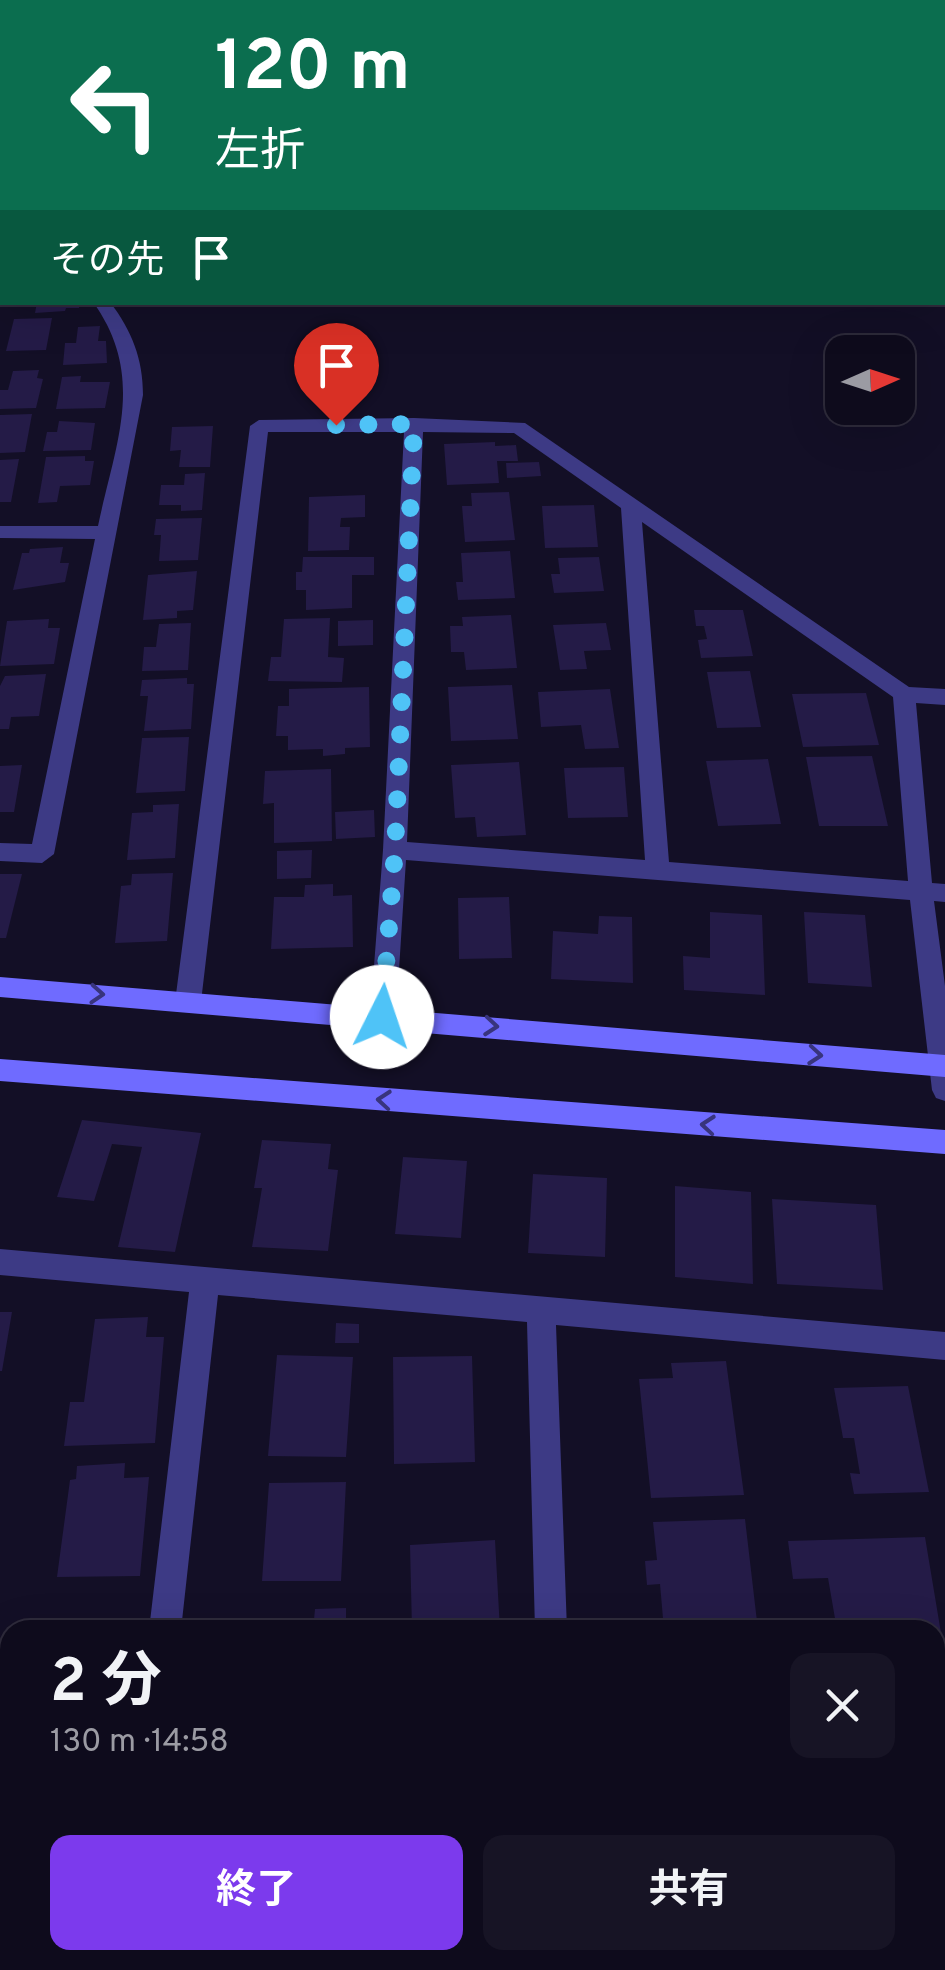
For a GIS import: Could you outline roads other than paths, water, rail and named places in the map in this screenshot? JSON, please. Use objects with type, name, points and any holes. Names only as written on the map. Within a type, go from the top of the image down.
[{"type":"street","points":[[0,852],[42,854],[134,395],[134,369],[116,321],[103,305]]},
{"type":"street","points":[[382,1017],[395,850],[414,424]]},
{"type":"street","points":[[188,1002],[260,426],[414,424],[518,428],[904,694],[945,697]]},
{"type":"street","points":[[631,507],[658,871]]},
{"type":"street","points":[[0,532],[107,533]]},
{"type":"street","points":[[0,987],[382,1017],[944,1074],[933,892],[904,694]]},
{"type":"street","points":[[395,850],[933,892]]},
{"type":"street","points":[[0,1070],[945,1142]]},
{"type":"street","points":[[0,1262],[945,1346]]},
{"type":"street","points":[[165,1620],[205,1280]]},
{"type":"street","points":[[541,1310],[552,1620]]}]
